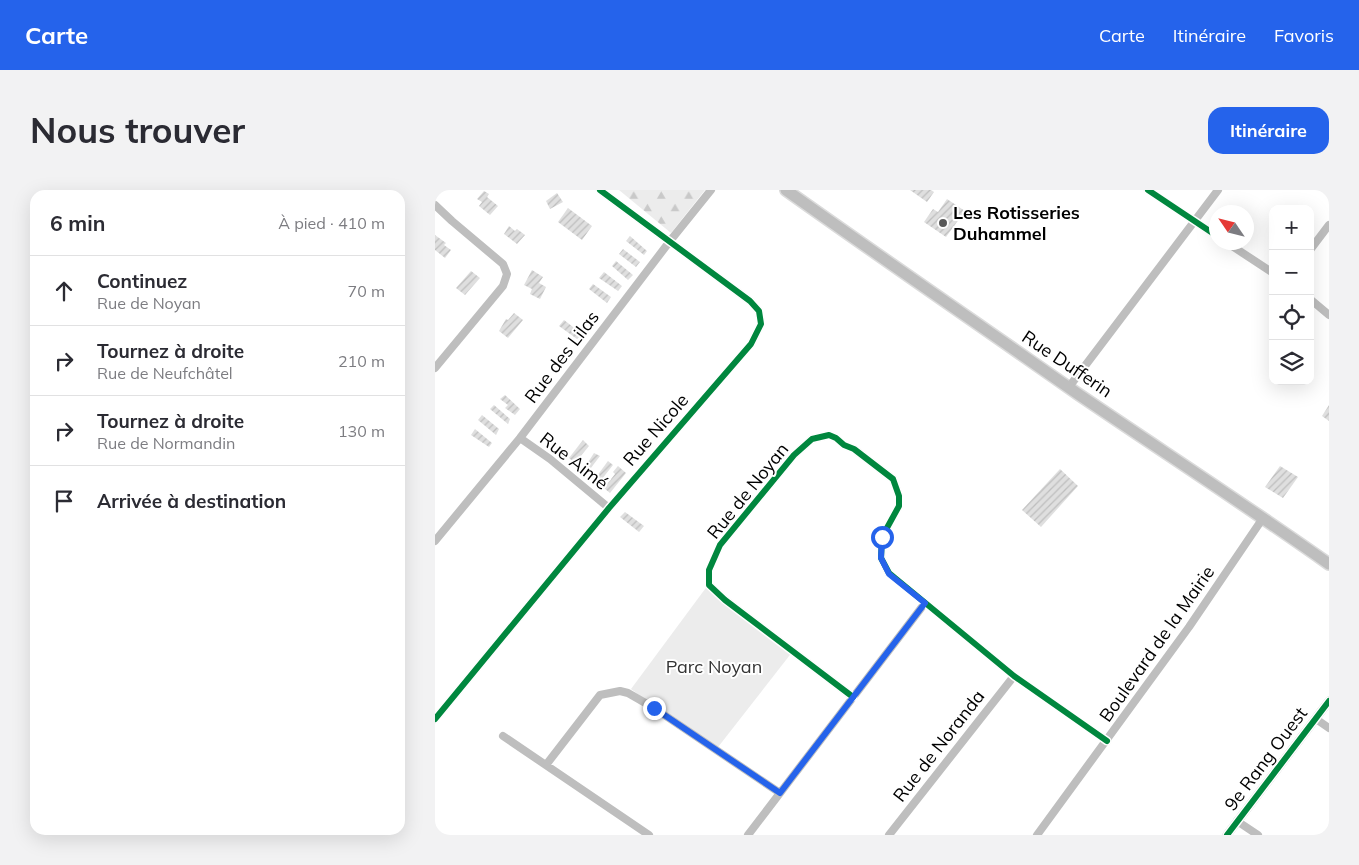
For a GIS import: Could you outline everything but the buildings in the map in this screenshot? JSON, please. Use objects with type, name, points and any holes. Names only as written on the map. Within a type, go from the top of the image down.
[{"type":"main road","name":"Rue Dufferin","points":[[786,190],[922,286],[1329,564]]},
{"type":"street","name":"Rue Nicole","points":[[437,714],[609,508],[751,344],[761,324],[759,311],[750,301],[600,190]]},
{"type":"street","name":"Rue des Lilas","points":[[435,541],[520,438],[669,241],[711,190]]},
{"type":"street","points":[[1148,190],[1209,231]]},
{"type":"street","points":[[1069,387],[1218,190]]},
{"type":"street","points":[[435,205],[503,264],[507,274],[503,286],[438,357],[435,368]]},
{"type":"street","points":[[1314,245],[1329,225]]},
{"type":"street","points":[[1239,250],[1269,270]]},
{"type":"street","points":[[1314,302],[1329,315]]},
{"type":"street","name":"Rue de Noyan","points":[[853,697],[725,600],[709,585],[709,570],[721,545],[795,455],[812,439],[829,436],[854,449],[893,479],[899,496],[899,506],[882,537],[881,558],[889,574],[1013,676],[1107,740]]},
{"type":"street","name":"Rue Aimé","points":[[520,438],[609,508]]},
{"type":"street","name":"Boulevard de la Mairie","points":[[1040,834],[1189,627],[1263,518]]},
{"type":"street","points":[[748,835],[925,603]]},
{"type":"street","name":"Rue de Noranda","points":[[889,835],[1013,676]]},
{"type":"street","points":[[546,765],[599,694],[620,691],[628,693],[654,708],[780,793]]},
{"type":"street","name":"9e Rang Ouest","points":[[1227,835],[1329,701]]},
{"type":"street","points":[[1316,719],[1329,728]]},
{"type":"street","points":[[503,736],[649,835]]},
{"type":"street","points":[[1237,821],[1258,835]]},
{"type":"green space","points":[[619,190],[705,190],[671,233]]},
{"type":"green space","name":"Parc Noyan","points":[[708,585],[793,651],[715,751],[631,689]]},
{"type":"cycle path","points":[[435,719],[609,508],[751,344],[761,324],[759,311],[750,301],[600,190]]},
{"type":"cycle path","points":[[1148,190],[1209,231]]},
{"type":"cycle path","points":[[853,697],[725,600],[709,585],[709,570],[720,545],[794,455],[812,439],[829,435],[854,449],[893,479],[899,496],[899,506],[882,537],[881,558],[889,573],[1014,676],[1107,741]]},
{"type":"cycle path","points":[[1227,835],[1329,701]]},
{"type":"place","name":"Les Rotisseries Duhammel","points":[[943,223]]},
{"type":"route","points":[[654,708],[780,793],[925,603],[889,574],[881,558],[882,537]]}]
